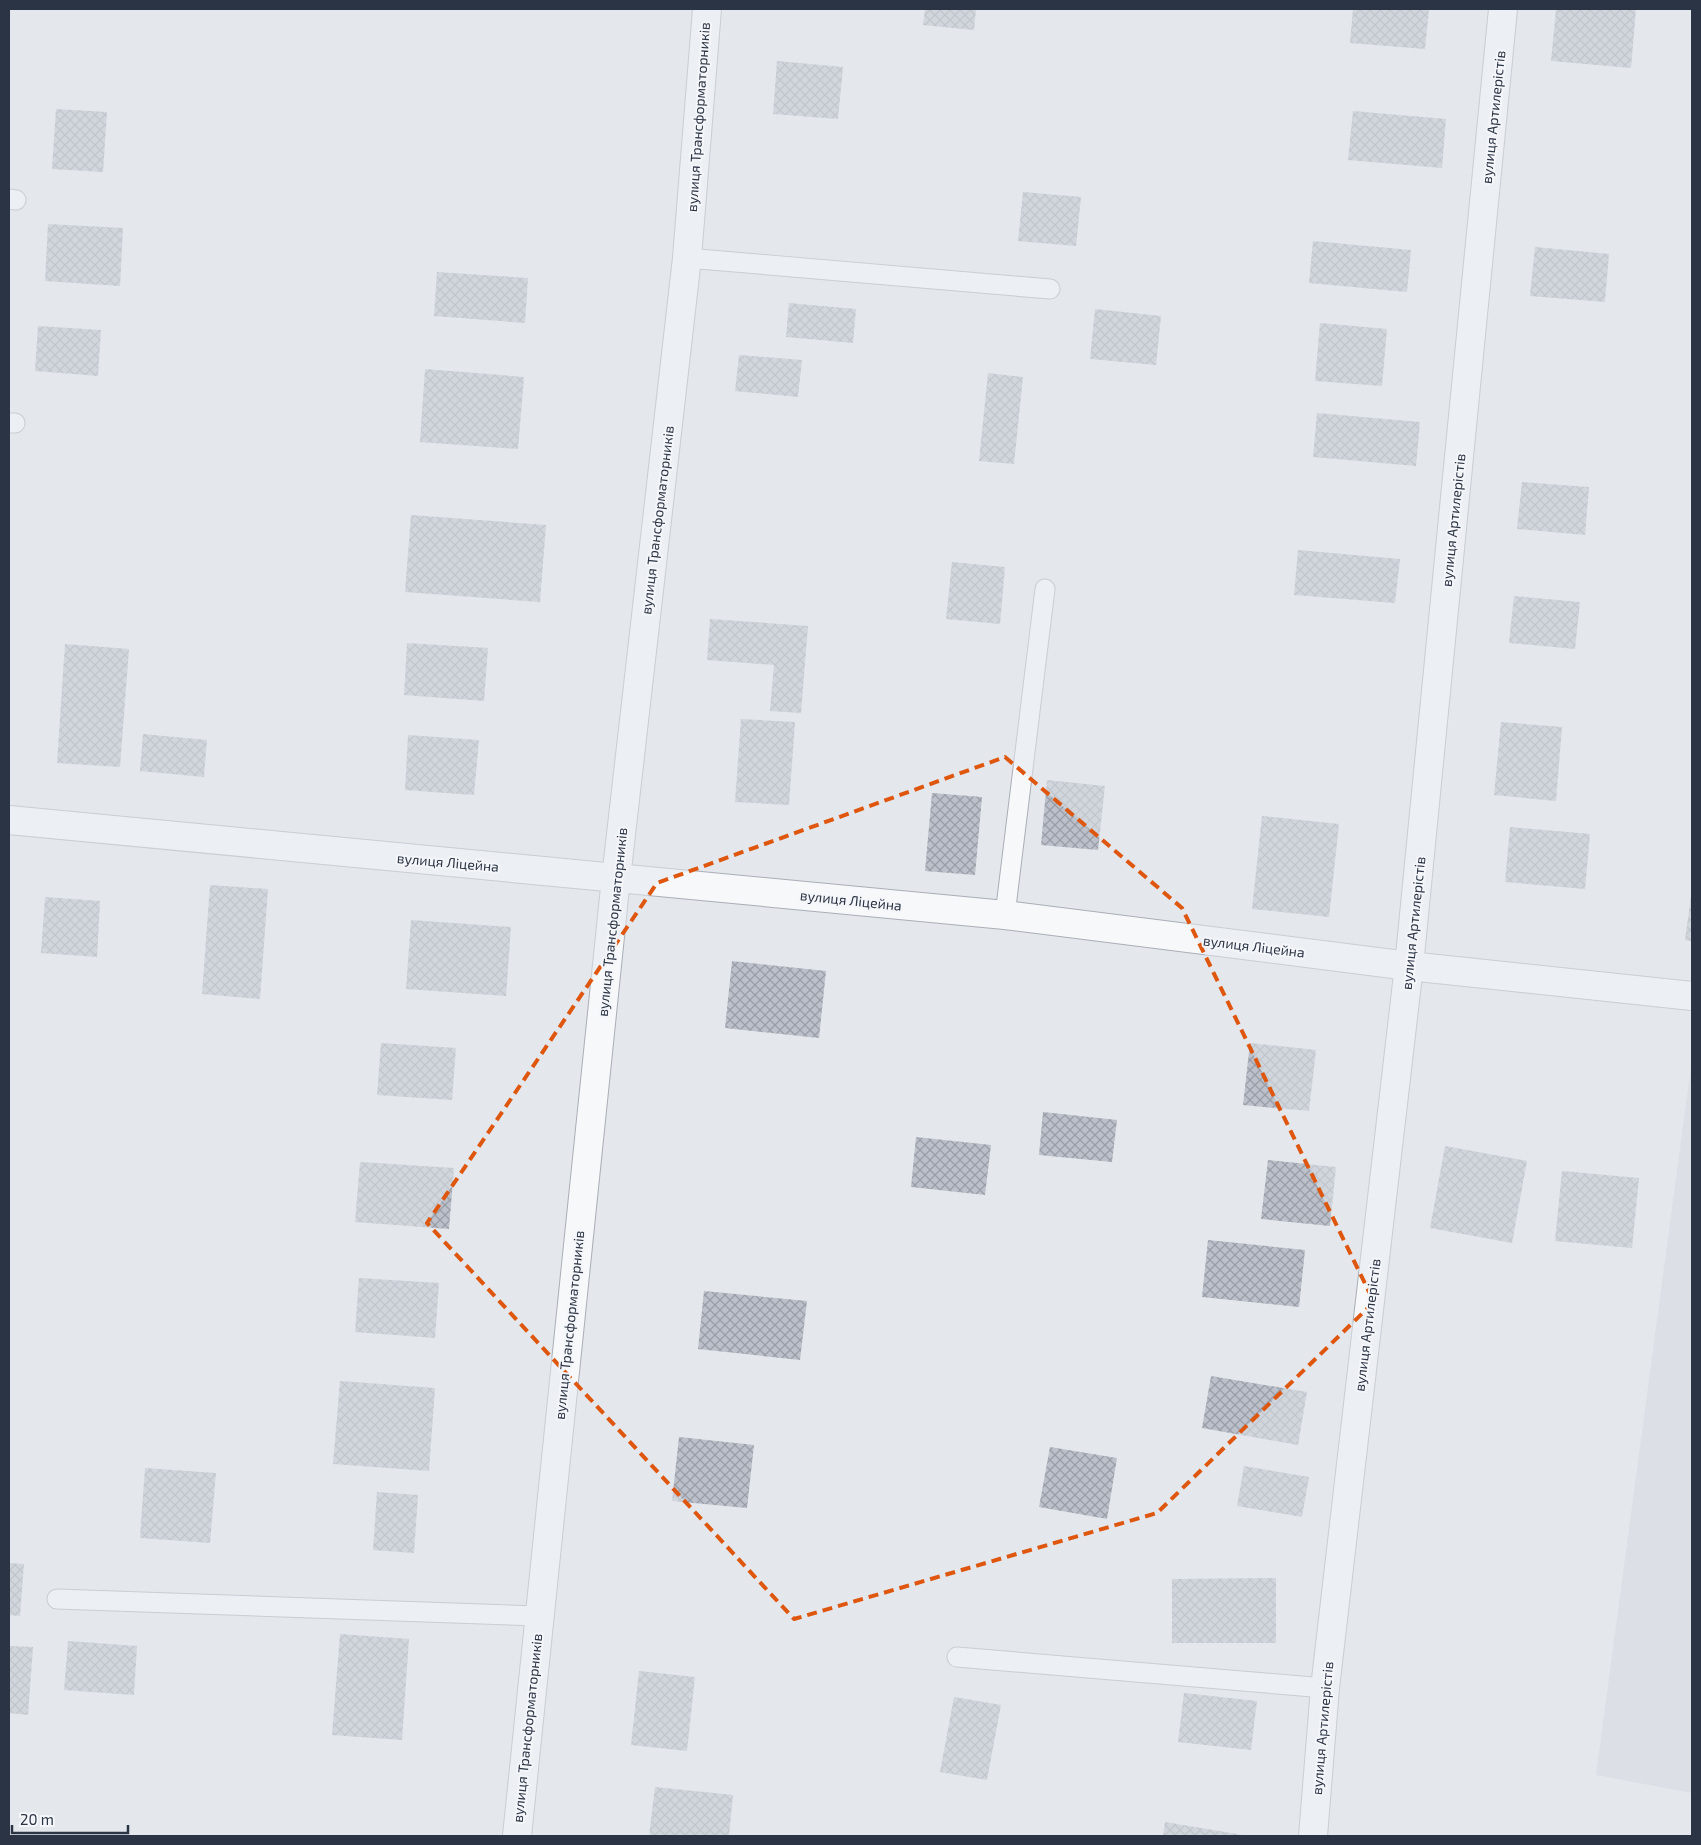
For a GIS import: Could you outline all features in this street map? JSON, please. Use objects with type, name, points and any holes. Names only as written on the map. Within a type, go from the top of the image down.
[{"type":"street","name":"вулиця Трансформаторників","points":[[516,1836],[616,878],[687,258],[707,9]]},
{"type":"street","name":"вулиця Артилерістів","points":[[1313,1836],[1325,1688],[1409,966],[1503,9]]},
{"type":"street","name":"вулиця Ліцейна","points":[[9,820],[1005,915],[1409,966],[1692,996]]},
{"type":"lane","points":[[687,258],[1050,290]]},
{"type":"lane","points":[[1005,915],[1045,589]]},
{"type":"lane","points":[[57,1599],[538,1616]]},
{"type":"lane","points":[[957,1657],[1325,1688]]},
{"type":"highlighted area","points":[[1005,757],[1182,908],[1374,1302],[1157,1513],[794,1619],[427,1223],[657,883]]},
{"type":"shaded area","points":[[1692,1059],[1692,1793],[1596,1775]]},
{"type":"building","points":[[925,9],[976,9],[974,30],[923,25]]},
{"type":"building","points":[[1353,9],[1429,9],[1425,49],[1350,43]]},
{"type":"building","points":[[1556,9],[1636,9],[1631,68],[1551,61]]},
{"type":"building","points":[[777,61],[843,67],[838,119],[773,114]]},
{"type":"building","points":[[56,109],[107,112],[103,172],[52,169]]},
{"type":"building","points":[[1353,111],[1446,119],[1442,168],[1348,160]]},
{"type":"building","points":[[1023,192],[1081,197],[1076,246],[1018,241]]},
{"type":"building","points":[[48,224],[123,228],[120,286],[45,281]]},
{"type":"building","points":[[1313,241],[1411,250],[1407,292],[1309,283]]},
{"type":"building","points":[[1535,247],[1609,254],[1605,302],[1530,296]]},
{"type":"building","points":[[437,272],[528,278],[525,323],[434,316]]},
{"type":"building","points":[[789,303],[856,309],[853,343],[786,337]]},
{"type":"building","points":[[1095,309],[1161,316],[1156,365],[1090,359]]},
{"type":"building","points":[[1320,323],[1387,329],[1382,386],[1315,381]]},
{"type":"building","points":[[38,326],[101,330],[98,376],[35,371]]},
{"type":"building","points":[[739,355],[802,360],[798,397],[735,391]]},
{"type":"building","points":[[425,369],[524,377],[518,449],[420,442]]},
{"type":"building","points":[[988,373],[1023,377],[1014,464],[979,461]]},
{"type":"building","points":[[1317,413],[1420,422],[1416,466],[1313,457]]},
{"type":"building","points":[[1522,482],[1589,487],[1585,535],[1517,529]]},
{"type":"building","points":[[411,515],[546,525],[540,602],[405,592]]},
{"type":"building","points":[[1298,550],[1400,559],[1395,603],[1294,595]]},
{"type":"building","points":[[952,562],[1005,567],[1000,624],[946,619]]},
{"type":"building","points":[[1514,596],[1580,602],[1575,649],[1509,643]]},
{"type":"building","points":[[710,619],[808,626],[801,713],[770,711],[774,665],[707,660]]},
{"type":"building","points":[[407,643],[488,648],[484,701],[404,695]]},
{"type":"building","points":[[65,644],[129,649],[120,767],[57,763]]},
{"type":"building","points":[[741,719],[795,722],[789,805],[735,802]]},
{"type":"building","points":[[1501,722],[1562,727],[1556,801],[1494,795]]},
{"type":"building","points":[[143,734],[207,740],[204,777],[140,771]]},
{"type":"building","points":[[408,735],[479,740],[474,795],[405,790]]},
{"type":"building","points":[[1047,780],[1105,786],[1098,850],[1041,845]]},
{"type":"building","points":[[932,793],[982,797],[975,875],[925,871]]},
{"type":"building","points":[[1262,816],[1339,824],[1329,917],[1252,909]]},
{"type":"building","points":[[1510,827],[1590,834],[1585,889],[1505,882]]},
{"type":"building","points":[[210,885],[268,889],[260,999],[202,994]]},
{"type":"building","points":[[1692,896],[1692,941],[1685,940]]},
{"type":"building","points":[[45,897],[100,901],[97,957],[41,953]]},
{"type":"building","points":[[411,920],[511,927],[506,996],[406,989]]},
{"type":"building","points":[[732,961],[826,971],[819,1038],[725,1028]]},
{"type":"building","points":[[381,1043],[456,1048],[452,1100],[377,1095]]},
{"type":"building","points":[[1250,1043],[1316,1050],[1309,1111],[1243,1105]]},
{"type":"building","points":[[1043,1112],[1117,1120],[1112,1162],[1039,1155]]},
{"type":"building","points":[[916,1137],[991,1145],[985,1195],[911,1187]]},
{"type":"building","points":[[1445,1146],[1527,1161],[1512,1243],[1430,1228]]},
{"type":"building","points":[[1268,1160],[1336,1167],[1330,1226],[1261,1219]]},
{"type":"building","points":[[360,1162],[454,1168],[449,1229],[355,1222]]},
{"type":"building","points":[[1562,1171],[1639,1178],[1632,1248],[1555,1241]]},
{"type":"building","points":[[1208,1240],[1305,1250],[1299,1307],[1202,1297]]},
{"type":"building","points":[[359,1278],[439,1283],[435,1338],[355,1332]]},
{"type":"building","points":[[704,1291],[807,1301],[800,1360],[698,1349]]},
{"type":"building","points":[[1211,1376],[1307,1392],[1298,1445],[1202,1428]]},
{"type":"building","points":[[340,1381],[435,1388],[429,1471],[333,1464]]},
{"type":"building","points":[[679,1437],[754,1445],[747,1508],[672,1501]]},
{"type":"building","points":[[1050,1447],[1117,1458],[1107,1519],[1039,1507]]},
{"type":"building","points":[[1244,1466],[1309,1477],[1302,1517],[1237,1506]]},
{"type":"building","points":[[145,1468],[216,1473],[210,1543],[140,1538]]},
{"type":"building","points":[[377,1492],[418,1495],[414,1553],[373,1550]]},
{"type":"building","points":[[9,1563],[24,1564],[20,1616],[9,1615]]},
{"type":"building","points":[[1276,1578],[1276,1643],[1172,1643],[1172,1579]]},
{"type":"building","points":[[340,1634],[409,1639],[402,1740],[332,1735]]},
{"type":"building","points":[[68,1641],[137,1646],[134,1695],[64,1690]]},
{"type":"building","points":[[9,1646],[33,1647],[28,1715],[9,1713]]},
{"type":"building","points":[[639,1671],[695,1677],[687,1751],[631,1745]]},
{"type":"building","points":[[1184,1693],[1257,1701],[1251,1750],[1178,1742]]},
{"type":"building","points":[[954,1697],[1001,1705],[987,1780],[940,1772]]},
{"type":"building","points":[[655,1787],[733,1795],[729,1836],[649,1836]]},
{"type":"building","points":[[1165,1822],[1243,1835],[1243,1836],[1163,1836]]}]
